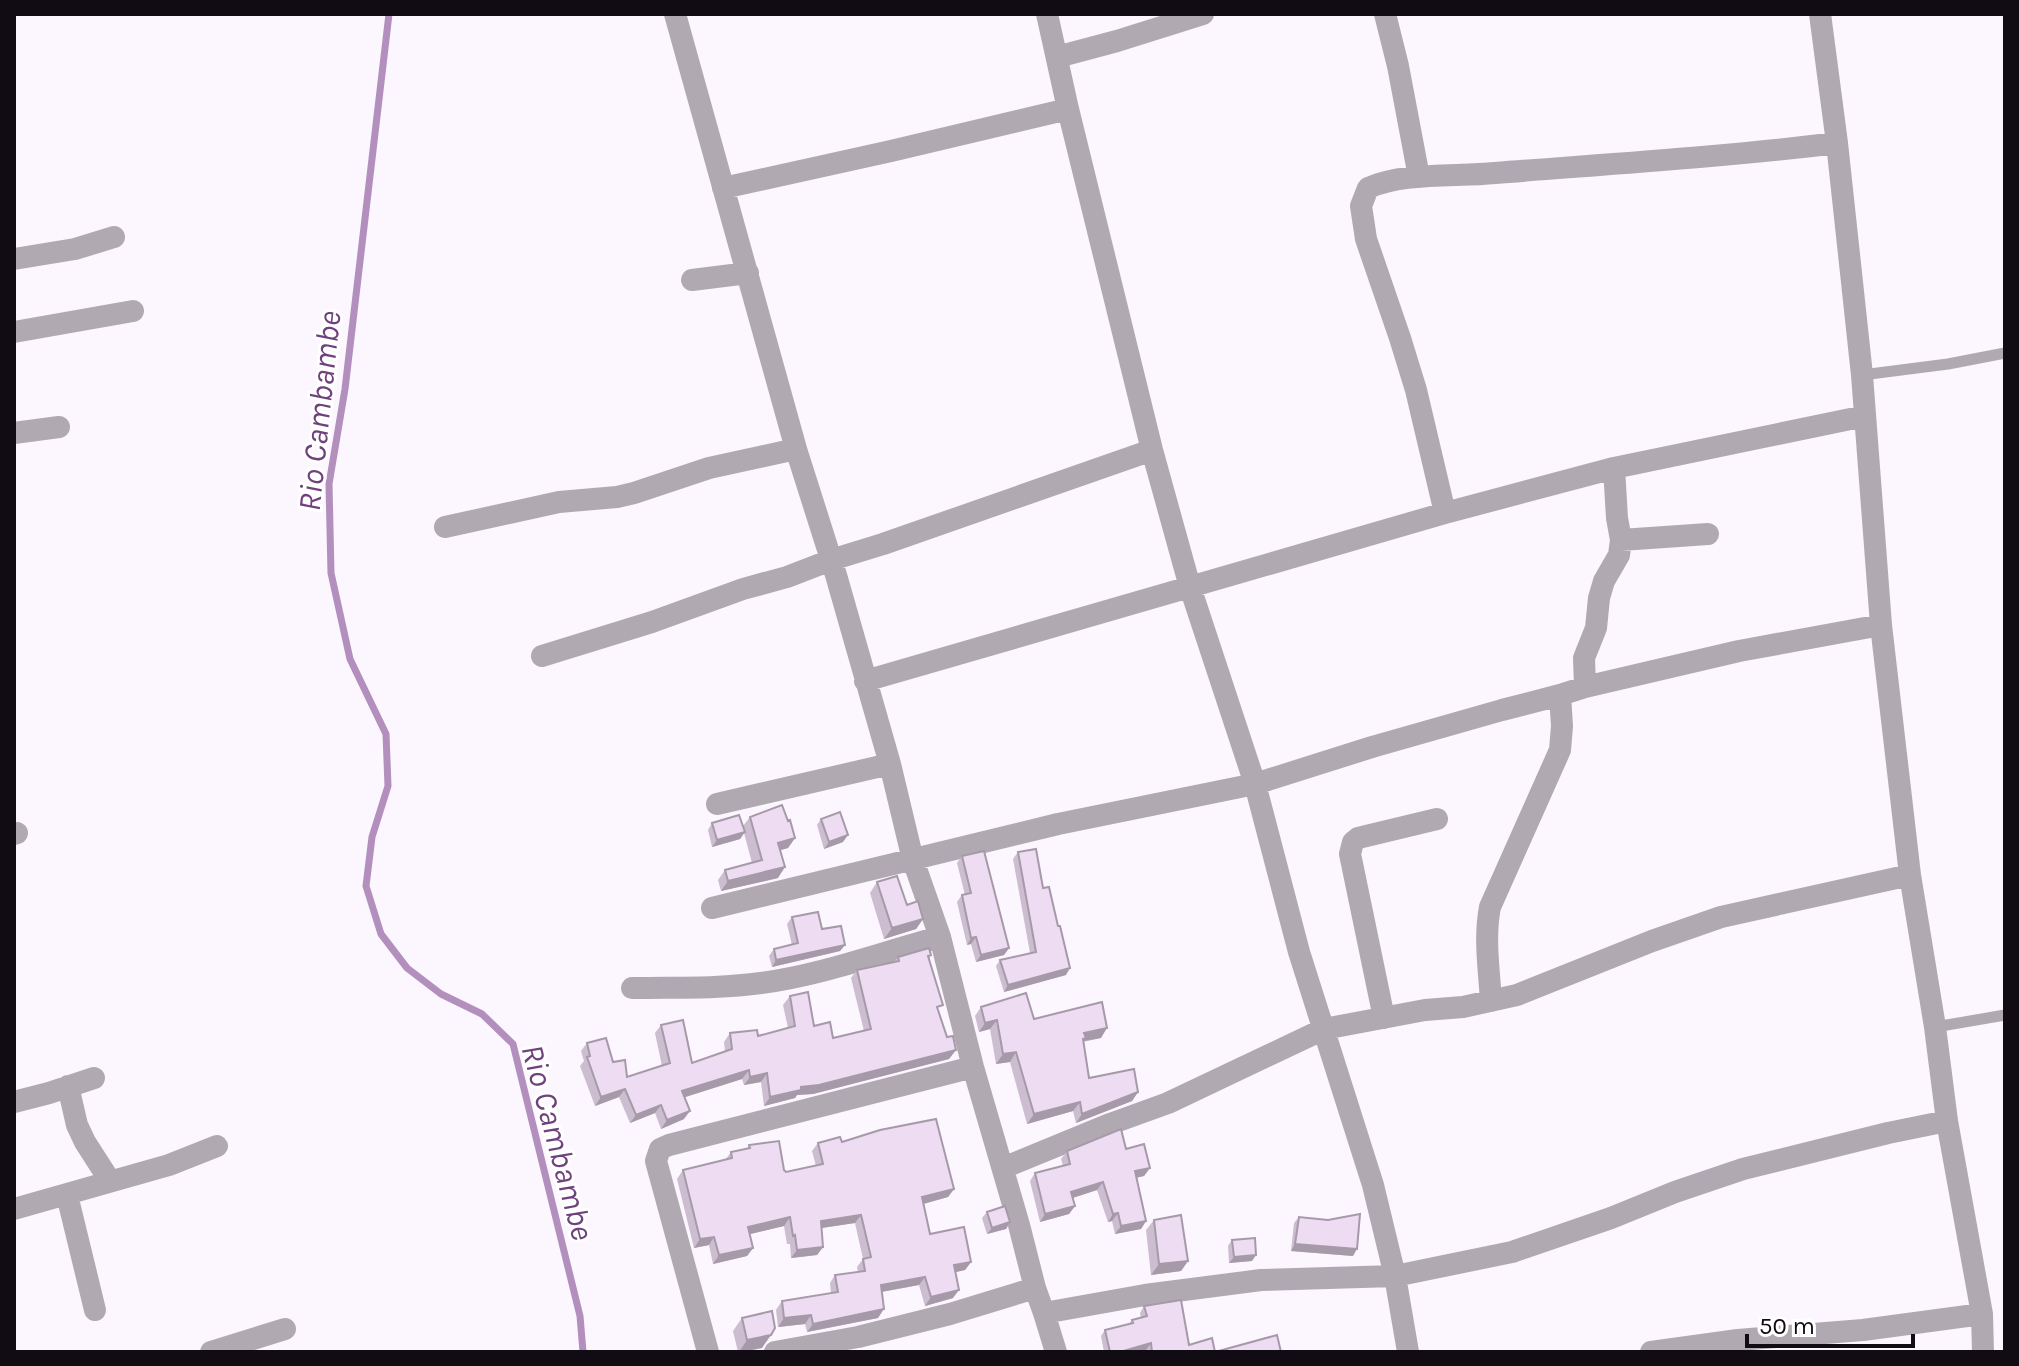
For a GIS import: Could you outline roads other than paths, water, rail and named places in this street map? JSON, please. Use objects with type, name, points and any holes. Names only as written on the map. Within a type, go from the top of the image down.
[{"type":"street","points":[[675,14],[796,449],[890,764],[913,860],[940,937],[973,1067],[1056,1352]]},
{"type":"street","points":[[1047,14],[1152,450],[1190,587],[1255,784],[1299,952],[1373,1185],[1395,1276],[1408,1352]]},
{"type":"street","points":[[1057,57],[1203,14]]},
{"type":"street","points":[[1385,14],[1419,177]]},
{"type":"street","points":[[1820,14],[1862,375],[1881,625],[1910,875],[1947,1121],[1982,1314],[1983,1352]]},
{"type":"street","points":[[723,188],[1068,109]]},
{"type":"street","points":[[1445,513],[1416,390],[1366,239],[1361,206],[1368,188],[1419,177],[1757,153],[1837,143]]},
{"type":"street","points":[[14,259],[75,249],[114,237]]},
{"type":"street","points":[[692,280],[748,273]]},
{"type":"street","points":[[14,332],[133,311]]},
{"type":"street","points":[[865,681],[1445,513],[1614,468],[1865,416]]},
{"type":"street","points":[[14,433],[59,427]]},
{"type":"street","points":[[445,527],[559,502],[617,497],[709,468],[796,449]]},
{"type":"street","points":[[542,656],[787,577],[1152,450]]},
{"type":"street","points":[[1585,687],[1584,658],[1596,628],[1604,581],[1619,555],[1621,540],[1614,468]]},
{"type":"street","points":[[1621,540],[1708,534]]},
{"type":"street","points":[[712,908],[1071,821],[1255,784],[1585,687],[1739,651],[1881,625]]},
{"type":"street","points":[[1491,1001],[1487,942],[1490,907],[1560,750],[1560,695]]},
{"type":"street","points":[[717,804],[890,764]]},
{"type":"street","points":[[1384,1018],[1350,854],[1353,842],[1358,838],[1437,819]]},
{"type":"street","points":[[1003,1168],[1168,1103],[1324,1029],[1425,1010],[1463,1007],[1517,995],[1721,917],[1910,875]]},
{"type":"street","points":[[632,988],[760,983],[821,972],[940,937]]},
{"type":"street","points":[[708,1352],[656,1161],[660,1149],[973,1067]]},
{"type":"street","points":[[14,1102],[94,1078]]},
{"type":"street","points":[[68,1086],[77,1125],[110,1181]]},
{"type":"street","points":[[1044,1313],[1145,1295],[1261,1280],[1395,1276],[1512,1252],[1743,1169],[1947,1121]]},
{"type":"street","points":[[14,1209],[169,1165],[217,1146]]},
{"type":"street","points":[[67,1195],[95,1310]]},
{"type":"street","points":[[775,1352],[858,1337],[1035,1288]]},
{"type":"street","points":[[1651,1352],[1982,1314]]},
{"type":"street","points":[[211,1352],[285,1329]]},
{"type":"lane","points":[[1862,375],[2005,353]]},
{"type":"lane","points":[[1935,1027],[2005,1015]]},
{"type":"waterway","name":"Rio Cambambe","points":[[389,14],[345,389],[329,484],[331,573],[350,659],[386,734],[388,786],[372,837],[366,886],[381,934],[407,968],[441,994],[482,1014],[513,1044],[580,1316],[583,1352]]}]
